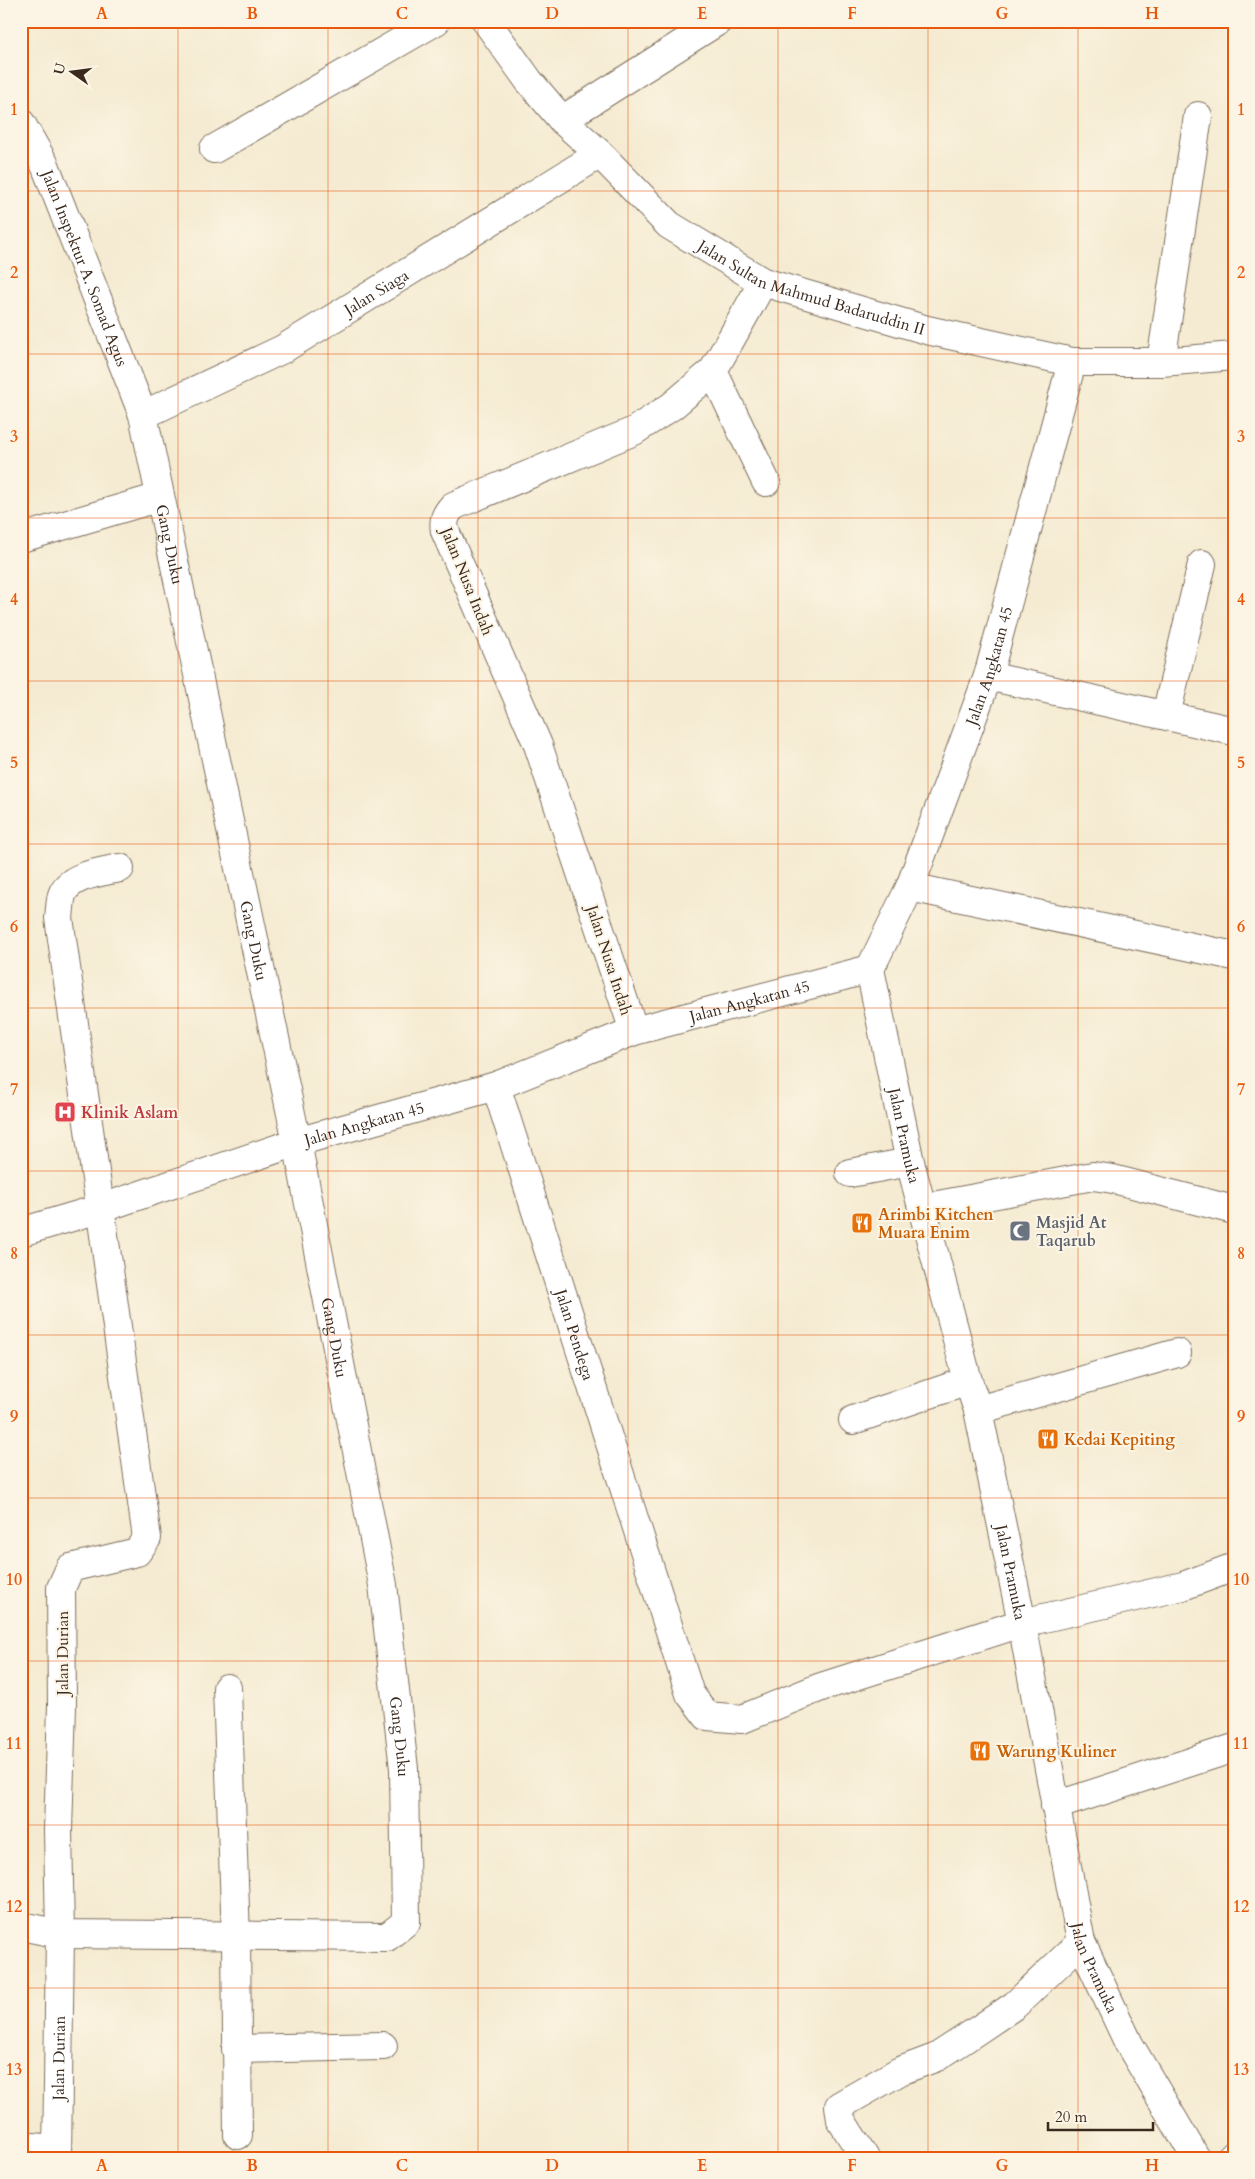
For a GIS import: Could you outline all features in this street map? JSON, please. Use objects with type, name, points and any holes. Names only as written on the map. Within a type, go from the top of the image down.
[{"type":"main road","points":[[214,149],[436,21]]},
{"type":"main road","name":"Jalan Sultan Mahmud Badaruddin II","points":[[486,21],[529,81],[562,120],[600,154],[669,225],[763,282],[927,330],[1072,362],[1161,362],[1234,356]]},
{"type":"main road","points":[[562,120],[718,21]]},
{"type":"main road","points":[[1161,362],[1198,116]]},
{"type":"main road","name":"Jalan Inspektur A. Somad Agus","points":[[21,123],[45,165],[143,415]]},
{"type":"main road","name":"Jalan Siaga","points":[[143,415],[283,349],[600,154]]},
{"type":"main road","name":"Jalan Nusa Indah","points":[[634,1031],[538,745],[445,531],[444,522],[446,514],[453,506],[634,431],[672,406],[713,371],[763,282]]},
{"type":"main road","name":"Jalan Angkatan 45","points":[[21,1232],[102,1208],[297,1142],[496,1086],[634,1031],[870,969],[910,887],[988,676],[1072,362]]},
{"type":"main road","points":[[713,371],[766,482]]},
{"type":"main road","name":"Gang Duku","points":[[21,1926],[60,1934],[386,1937],[406,1922],[404,1769],[383,1585],[297,1142],[143,415]]},
{"type":"main road","points":[[21,538],[160,497]]},
{"type":"main road","points":[[1166,715],[1202,564]]},
{"type":"main road","points":[[988,676],[1234,731]]},
{"type":"main road","points":[[102,1208],[60,918],[62,896],[67,886],[90,875],[120,868]]},
{"type":"main road","points":[[910,887],[1234,956]]},
{"type":"main road","name":"Jalan Pramuka","points":[[870,969],[910,1162],[968,1380],[978,1410],[1022,1622],[1081,1942],[1129,2044],[1196,2158]]},
{"type":"main road","name":"Jalan Pendega","points":[[496,1086],[690,1694],[707,1716],[742,1719],[820,1687],[1022,1622],[1183,1586],[1234,1567]]},
{"type":"main road","points":[[850,1173],[910,1162]]},
{"type":"main road","points":[[922,1208],[1092,1176],[1113,1179],[1226,1210],[1234,1210]]},
{"type":"main road","name":"Jalan Durian","points":[[57,2153],[60,1934],[58,1830],[62,1706],[61,1588],[70,1568],[137,1552],[147,1538],[102,1208]]},
{"type":"main road","points":[[978,1410],[1177,1353]]},
{"type":"main road","points":[[853,1420],[968,1380]]},
{"type":"main road","points":[[227,1688],[236,1937],[238,2135]]},
{"type":"main road","points":[[1055,1806],[1234,1748]]},
{"type":"main road","points":[[865,2158],[840,2120],[839,2106],[900,2071],[937,2056],[998,2016],[1014,2005],[1081,1942]]},
{"type":"main road","points":[[236,2049],[383,2046]]},
{"type":"main road","points":[[21,2146],[57,2153]]},
{"type":"place","name":"Klinik Aslam","points":[[65,1112]]},
{"type":"place","name":"Arimbi Kitchen Muara Enim","points":[[862,1223]]},
{"type":"place","name":"Masjid At Taqarub","points":[[1020,1231]]},
{"type":"place","name":"Kedai Kepiting","points":[[1048,1439]]},
{"type":"place","name":"Warung Kuliner","points":[[980,1751]]}]
